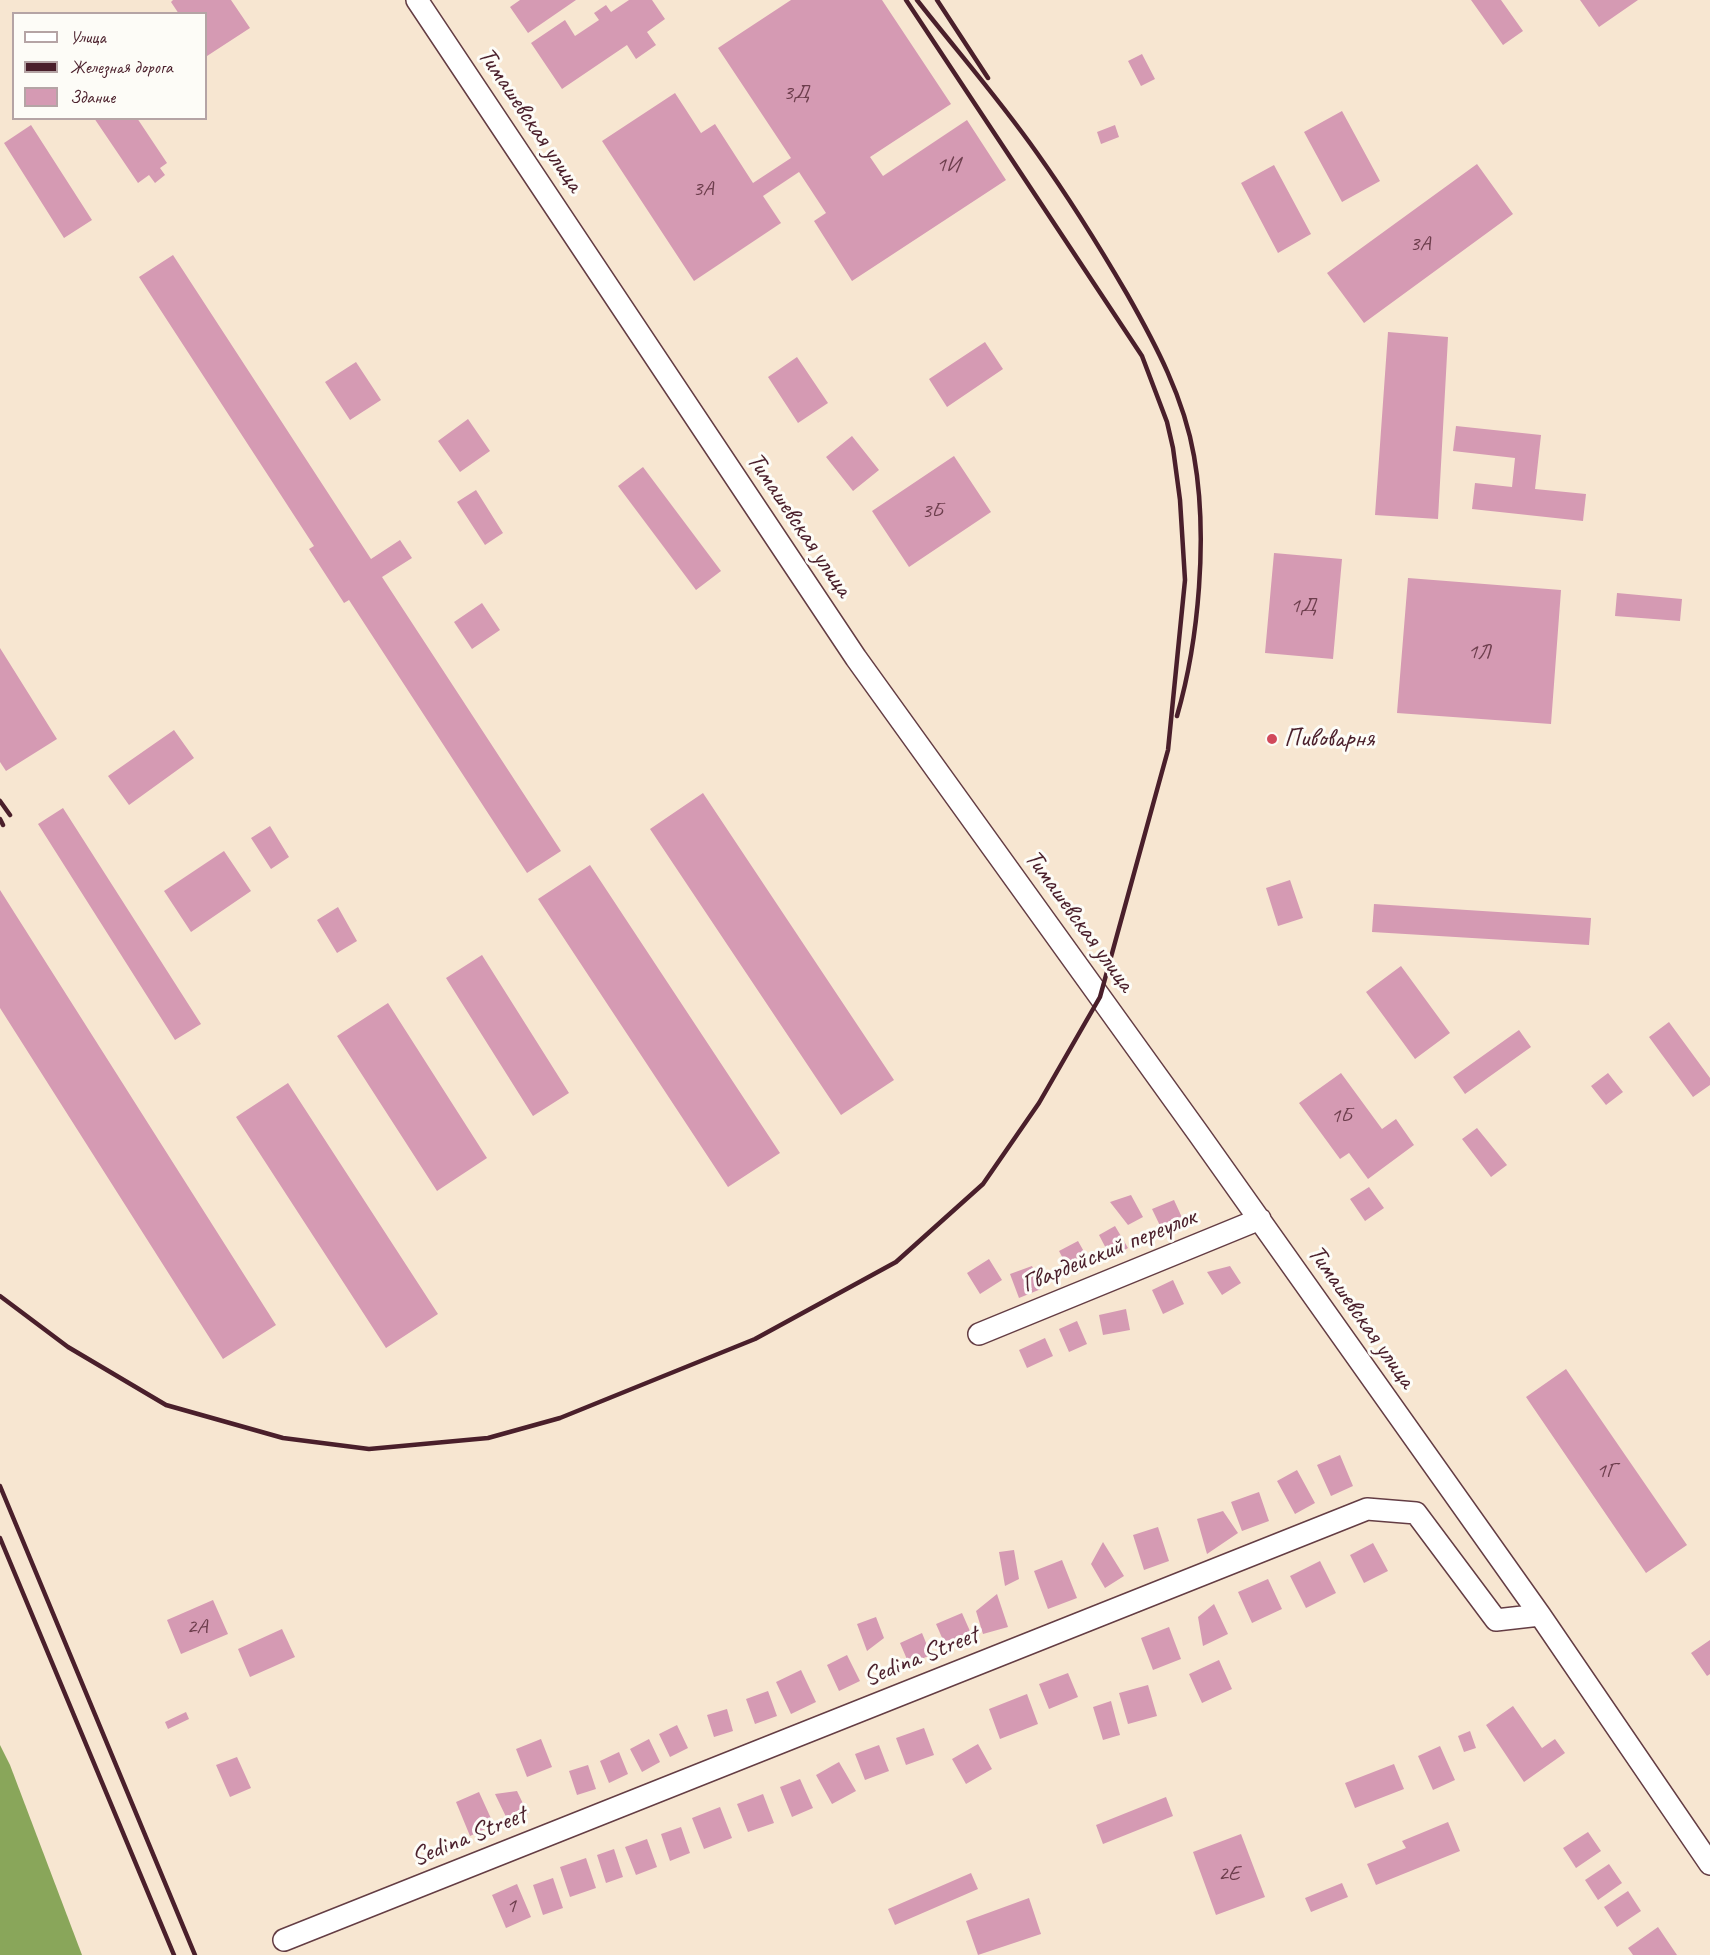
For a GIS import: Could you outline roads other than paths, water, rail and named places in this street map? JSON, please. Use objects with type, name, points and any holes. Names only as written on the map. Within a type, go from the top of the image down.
[{"type":"street","name":"Тимашевская улица","points":[[417,0],[856,658],[1260,1220],[1540,1616],[1710,1864]]},
{"type":"street","name":"Гвардейский переулок","points":[[979,1334],[1260,1220]]},
{"type":"street","name":"Sedina Street","points":[[284,1940],[1366,1509],[1416,1513],[1496,1620],[1540,1616]]},
{"type":"railway","points":[[0,1296],[68,1347],[166,1405],[283,1438],[369,1449],[488,1438],[560,1418],[755,1339],[896,1262],[983,1184],[1039,1103],[1100,997],[1168,750],[1185,580],[1180,500],[1167,422],[1142,356],[906,0]]},
{"type":"railway","points":[[917,0],[1008,114],[1072,205],[1138,313],[1176,393],[1194,456],[1201,553],[1196,621],[1185,686],[1177,716]]},
{"type":"railway","points":[[937,0],[988,78]]},
{"type":"railway","points":[[0,801],[10,815]]},
{"type":"railway","points":[[0,819],[3,825]]},
{"type":"railway","points":[[0,1486],[195,1955]]},
{"type":"railway","points":[[0,1538],[174,1955]]},
{"type":"place","name":"Пивоварня","points":[[1272,739]]}]
